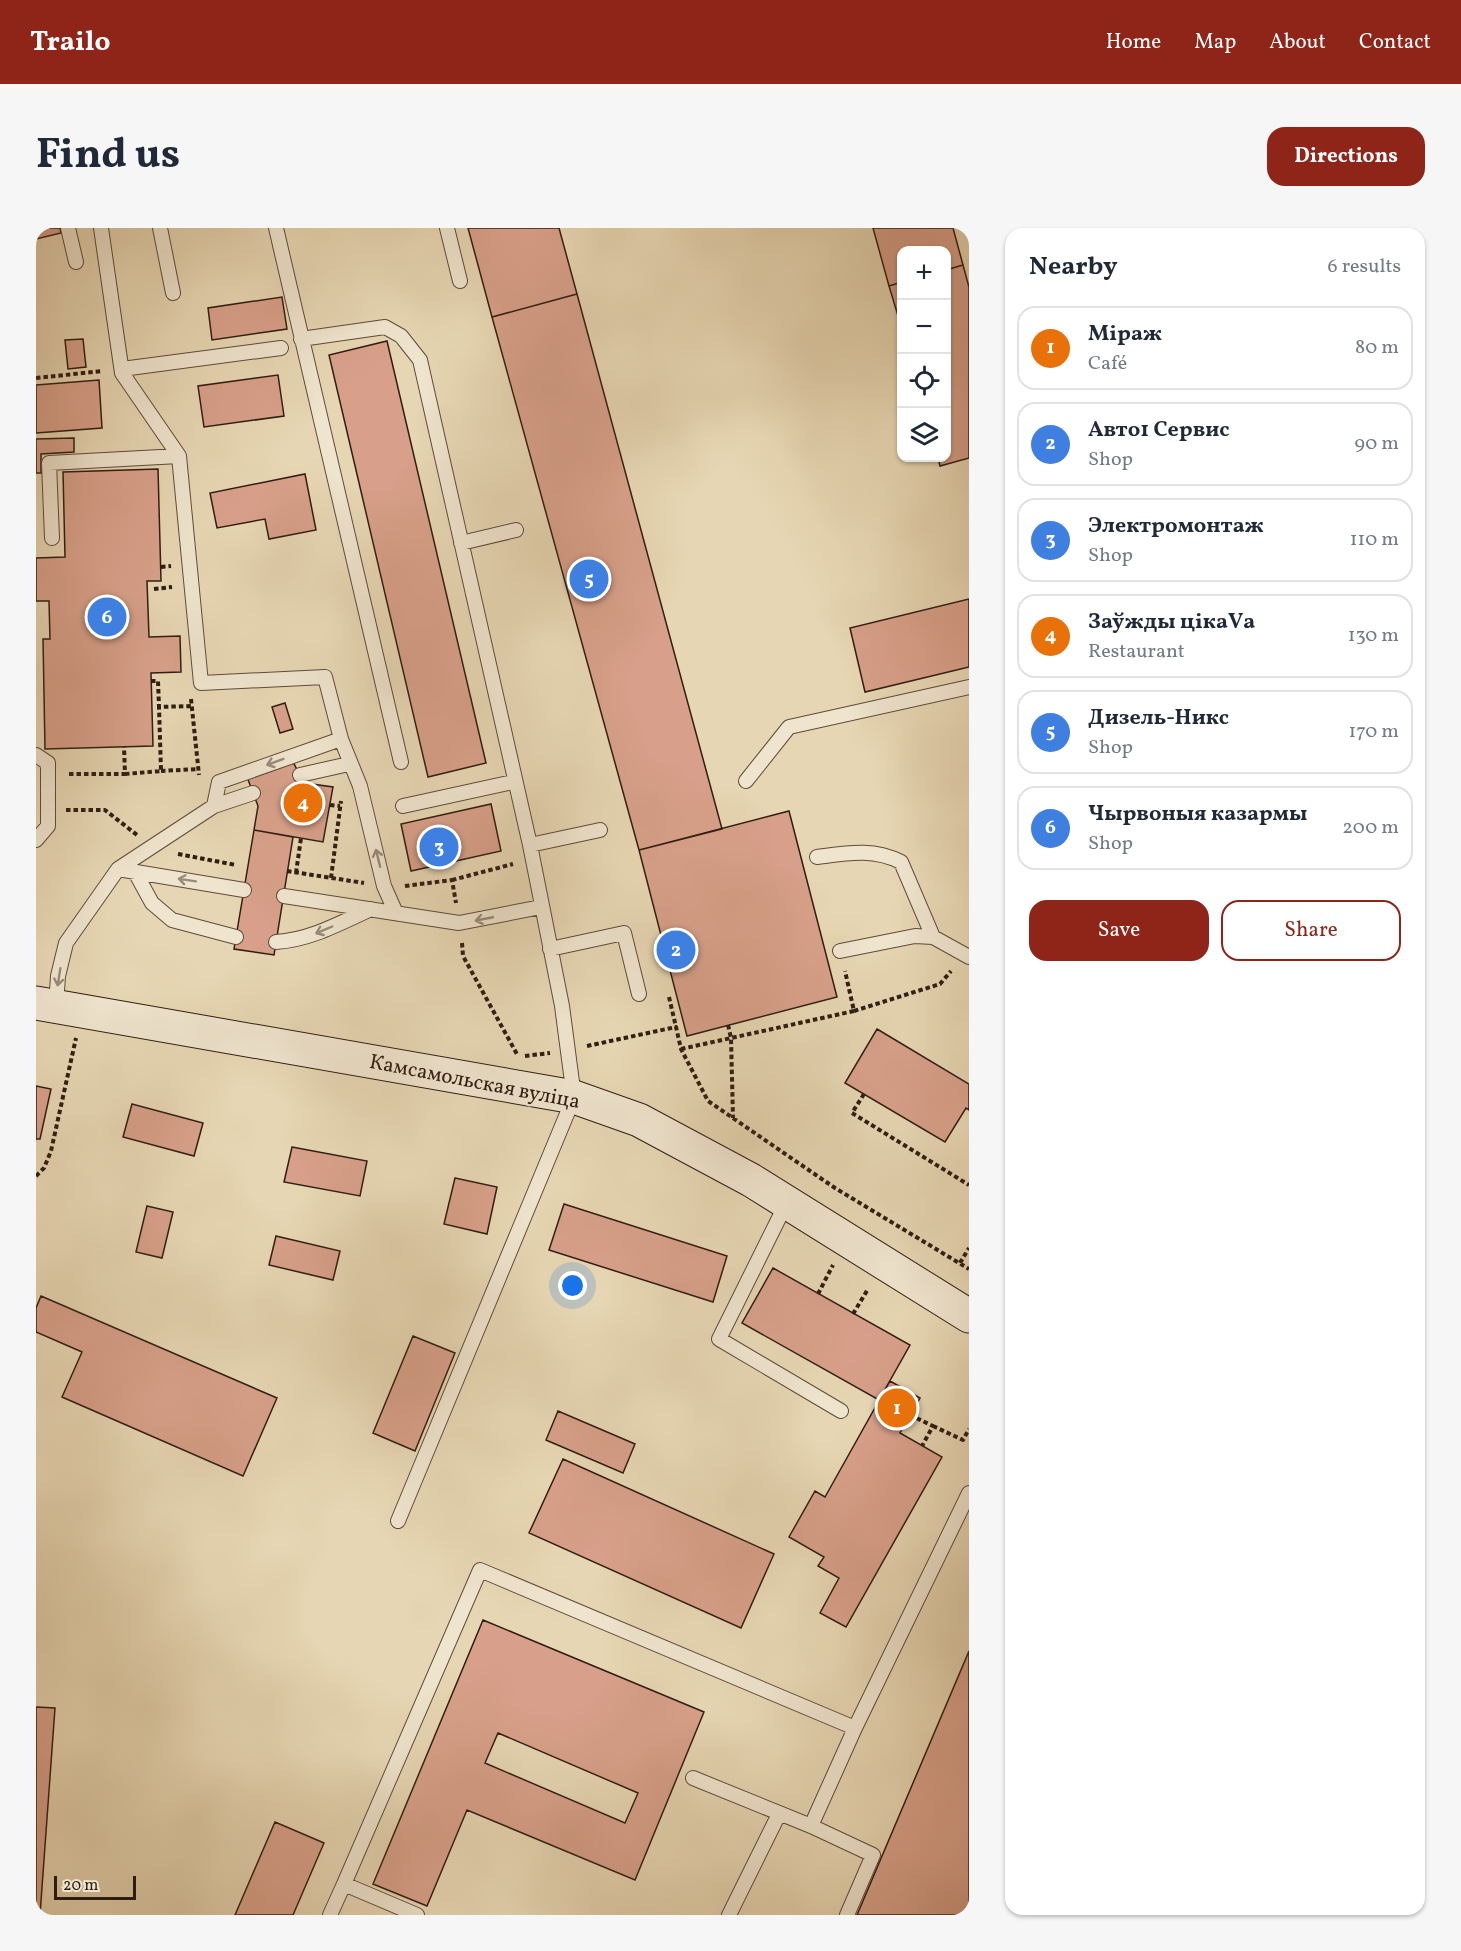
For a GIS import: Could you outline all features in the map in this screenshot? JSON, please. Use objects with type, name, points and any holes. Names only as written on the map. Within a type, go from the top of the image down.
[{"type":"main road","name":"Камсамольская вуліца","points":[[53,1015],[574,1097],[639,1120],[751,1180],[969,1316]]},
{"type":"lane","points":[[69,228],[76,262]]},
{"type":"lane","points":[[101,228],[122,369],[179,456],[201,683],[325,677],[341,739],[343,765],[360,786],[384,886],[396,913]]},
{"type":"lane","points":[[160,228],[173,293]]},
{"type":"lane","points":[[276,228],[401,762]]},
{"type":"lane","points":[[447,228],[460,281]]},
{"type":"lane","points":[[301,339],[385,327],[401,336],[420,360],[513,782],[530,845],[562,1006],[574,1097],[398,1521]]},
{"type":"lane","points":[[122,369],[281,348]]},
{"type":"lane","points":[[52,538],[49,463],[179,456]]},
{"type":"lane","points":[[461,543],[516,530]]},
{"type":"lane","points":[[746,781],[789,727],[969,687]]},
{"type":"lane","points":[[214,806],[219,782],[341,739]]},
{"type":"lane","points":[[36,755],[48,762],[48,826],[36,840]]},
{"type":"lane","points":[[300,775],[343,765]]},
{"type":"lane","points":[[403,806],[513,782]]},
{"type":"lane","points":[[53,1015],[58,976],[66,943],[118,869],[154,848],[214,806],[253,793]]},
{"type":"lane","points":[[530,845],[600,830]]},
{"type":"lane","points":[[817,858],[856,852],[882,853],[901,862],[933,937]]},
{"type":"lane","points":[[118,869],[244,890]]},
{"type":"lane","points":[[135,872],[152,903],[172,920],[236,937]]},
{"type":"lane","points":[[284,896],[459,923],[541,907]]},
{"type":"lane","points":[[276,942],[294,941],[371,909]]},
{"type":"lane","points":[[550,949],[624,933],[639,994]]},
{"type":"lane","points":[[840,951],[915,936],[933,937],[968,956]]},
{"type":"lane","points":[[788,1202],[719,1340],[841,1411]]},
{"type":"lane","points":[[811,1826],[855,1728],[969,1493]]},
{"type":"lane","points":[[330,1915],[480,1570],[855,1728]]},
{"type":"lane","points":[[693,1778],[811,1826],[873,1855],[847,1915]]},
{"type":"lane","points":[[729,1915],[779,1814]]},
{"type":"lane","points":[[344,1884],[417,1915]]},
{"type":"path","points":[[36,378],[122,369]]},
{"type":"path","points":[[154,589],[181,587]]},
{"type":"path","points":[[151,681],[158,681],[161,771]]},
{"type":"path","points":[[190,694],[200,781]]},
{"type":"path","points":[[159,707],[191,706]]},
{"type":"path","points":[[124,747],[125,774]]},
{"type":"path","points":[[331,878],[343,786],[343,765]]},
{"type":"path","points":[[48,775],[125,774],[198,769]]},
{"type":"path","points":[[330,805],[340,806]]},
{"type":"path","points":[[47,810],[105,810],[154,848],[248,867]]},
{"type":"path","points":[[296,873],[301,838]]},
{"type":"path","points":[[840,951],[854,1011]]},
{"type":"path","points":[[681,1049],[854,1011],[940,984],[968,956]]},
{"type":"path","points":[[669,997],[681,1049],[708,1101],[835,1188],[969,1269]]},
{"type":"path","points":[[53,1015],[76,1037],[87,1039]]},
{"type":"path","points":[[728,1025],[731,1038],[733,1118]]},
{"type":"path","points":[[581,1047],[676,1028]]},
{"type":"path","points":[[36,1176],[44,1168],[51,1151],[76,1037]]},
{"type":"path","points":[[864,1094],[852,1113],[969,1185]]},
{"type":"path","points":[[960,1263],[969,1248]]},
{"type":"path","points":[[818,1294],[838,1256]]},
{"type":"path","points":[[853,1314],[869,1288]]},
{"type":"path","points":[[910,1414],[963,1440],[969,1429]]},
{"type":"path","points":[[922,1446],[933,1426]]},
{"type":"building","points":[[36,228],[60,228],[61,233],[36,239]]},
{"type":"building","points":[[468,228],[559,228],[577,294],[492,317]]},
{"type":"building","points":[[873,228],[953,228],[963,265],[951,269],[951,246],[897,246],[897,284],[889,286]]},
{"type":"building","points":[[963,265],[969,287],[969,458],[940,466],[939,462],[951,462],[951,269]]},
{"type":"building","points":[[897,284],[897,312],[889,286]]},
{"type":"building","points":[[577,294],[722,829],[639,850],[492,317]]},
{"type":"building","points":[[282,297],[287,329],[212,340],[208,308]]},
{"type":"building","points":[[83,339],[86,367],[68,369],[65,340]]},
{"type":"building","points":[[387,341],[486,763],[428,777],[329,355]]},
{"type":"building","points":[[278,375],[284,416],[204,427],[198,386]]},
{"type":"building","points":[[99,380],[102,428],[36,433],[36,385]]},
{"type":"building","points":[[74,438],[74,452],[41,454],[41,473],[36,473],[36,439]]},
{"type":"building","points":[[158,469],[161,581],[147,581],[149,637],[180,636],[181,672],[151,673],[153,746],[45,749],[43,639],[50,639],[49,601],[36,601],[36,558],[65,557],[63,472]]},
{"type":"building","points":[[305,474],[316,530],[269,539],[265,519],[217,528],[210,493]]},
{"type":"building","points":[[969,599],[969,667],[865,692],[850,628]]},
{"type":"building","points":[[285,703],[293,729],[280,733],[272,707]]},
{"type":"building","points":[[292,760],[304,783],[333,787],[323,842],[254,830],[258,806],[247,777]]},
{"type":"building","points":[[491,804],[501,851],[411,871],[401,824]]},
{"type":"building","points":[[789,811],[837,997],[687,1036],[639,850]]},
{"type":"building","points":[[254,830],[293,837],[274,955],[234,949]]},
{"type":"building","points":[[877,1029],[969,1084],[969,1110],[966,1108],[945,1142],[845,1083]]},
{"type":"building","points":[[36,1086],[51,1089],[40,1139],[36,1139]]},
{"type":"building","points":[[132,1104],[203,1123],[194,1156],[123,1137]]},
{"type":"building","points":[[292,1147],[367,1161],[360,1196],[284,1182]]},
{"type":"building","points":[[455,1178],[497,1187],[487,1234],[444,1224]]},
{"type":"building","points":[[564,1204],[727,1256],[713,1302],[549,1250]]},
{"type":"building","points":[[147,1206],[173,1212],[162,1258],[136,1252]]},
{"type":"building","points":[[276,1236],[340,1251],[333,1280],[269,1265]]},
{"type":"building","points":[[773,1268],[910,1345],[879,1400],[742,1323]]},
{"type":"building","points":[[41,1296],[277,1398],[243,1476],[62,1397],[82,1352],[36,1332],[36,1308]]},
{"type":"building","points":[[413,1336],[455,1353],[415,1451],[373,1433]]},
{"type":"building","points":[[890,1381],[920,1398],[900,1433],[942,1457],[846,1627],[820,1613],[839,1578],[818,1566],[824,1557],[789,1537],[815,1491],[825,1497]]},
{"type":"building","points":[[558,1411],[635,1444],[623,1473],[546,1440]]},
{"type":"building","points":[[563,1459],[774,1554],[741,1628],[529,1533]]},
{"type":"building","points":[[483,1620],[704,1712],[635,1880],[467,1810],[427,1906],[373,1884]],"holes":[[[498,1733],[638,1793],[625,1823],[485,1763]]]},
{"type":"building","points":[[969,1651],[969,1915],[857,1915]]},
{"type":"building","points":[[36,1707],[55,1708],[40,1915],[36,1915]]},
{"type":"building","points":[[275,1822],[324,1843],[293,1915],[235,1915]]},
{"type":"place","name":"Дизель-Никс","points":[[589,579]]},
{"type":"place","name":"Чырвоныя казармы","points":[[107,617]]},
{"type":"place","name":"Заўжды цікаVа","points":[[303,803]]},
{"type":"place","name":"Электромонтаж","points":[[439,847]]},
{"type":"place","name":"Авто1 Сервис","points":[[676,950]]},
{"type":"place","name":"Міраж","points":[[897,1408]]}]
